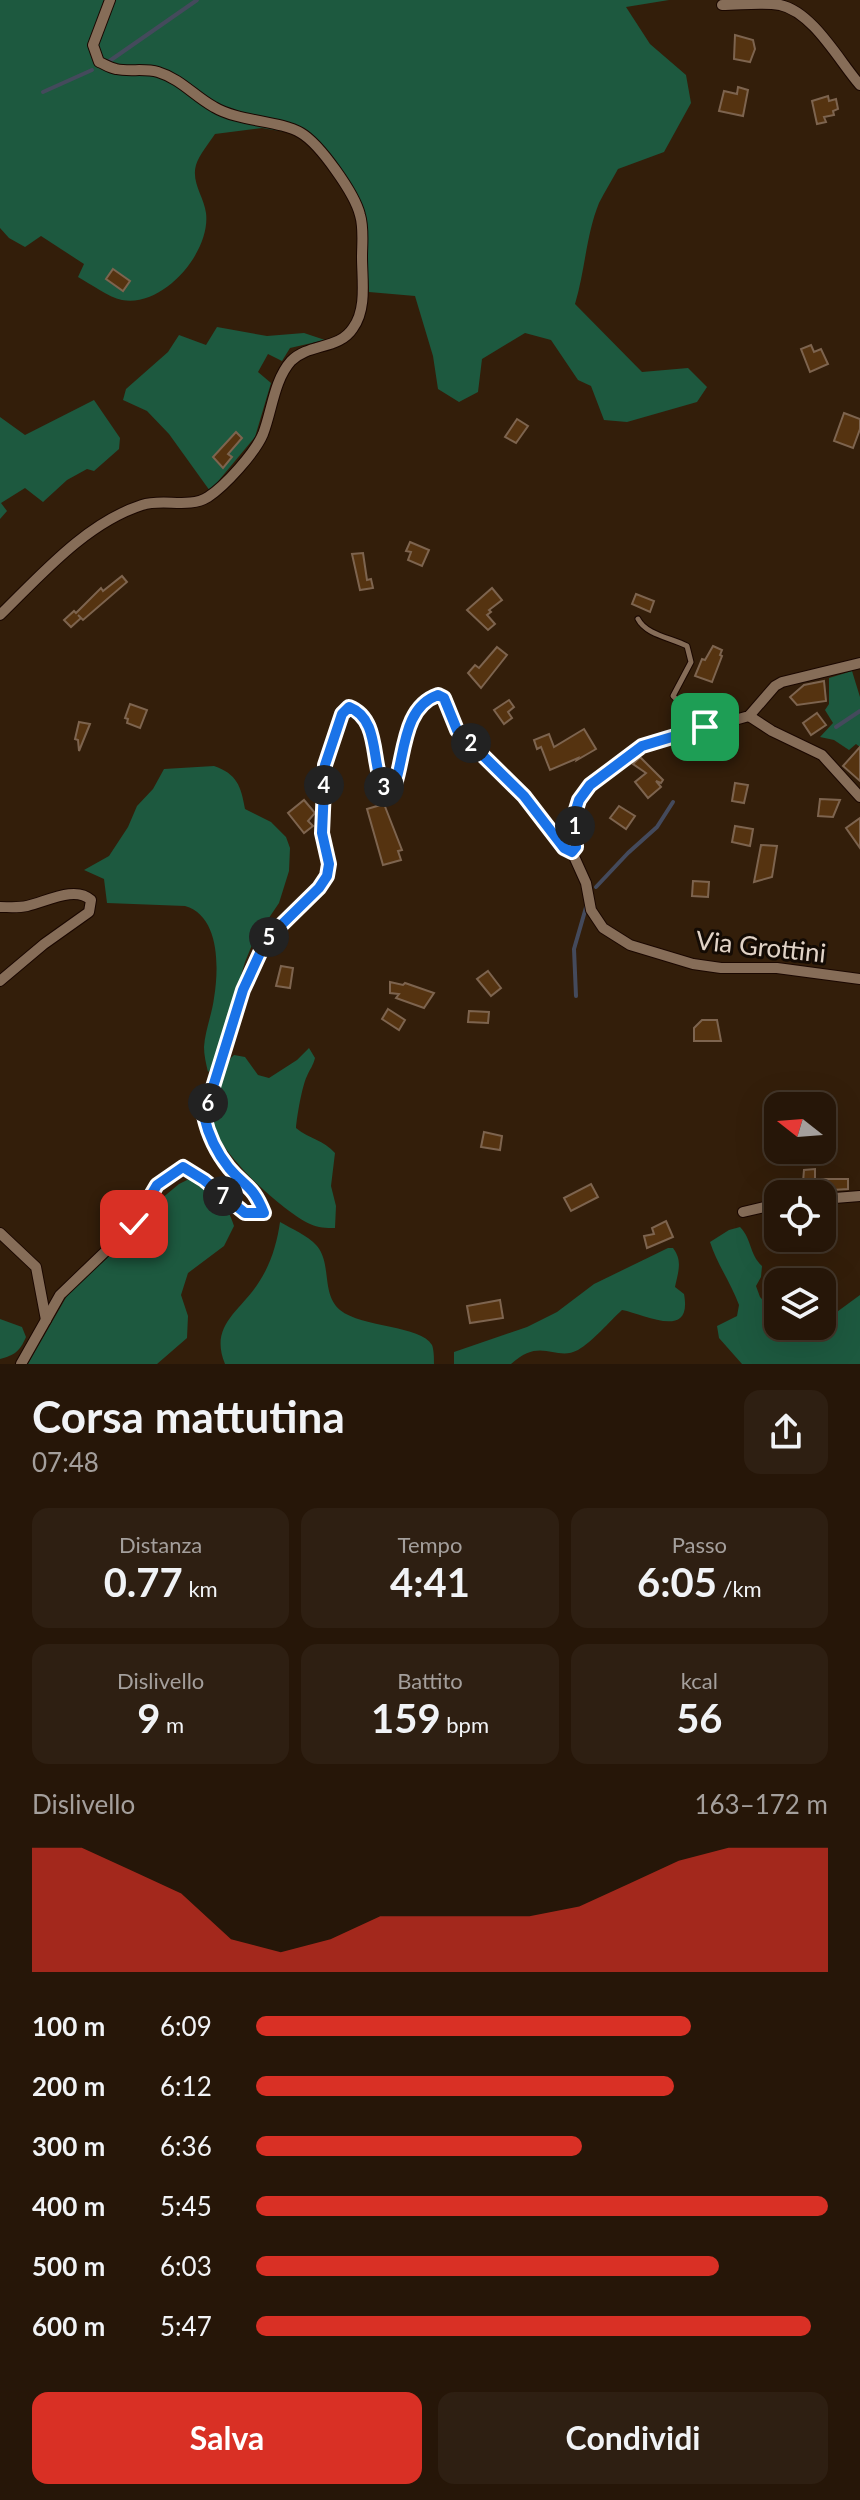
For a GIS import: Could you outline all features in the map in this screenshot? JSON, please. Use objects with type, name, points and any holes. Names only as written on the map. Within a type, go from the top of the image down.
[{"type":"street","points":[[0,615],[73,547],[122,513],[146,503],[194,502],[207,498],[254,450],[262,436],[282,373],[292,360],[305,350],[340,341],[353,330],[360,315],[361,216],[351,193],[317,149],[300,132],[213,107],[186,85],[156,71],[116,69],[99,62],[93,45],[110,0]]},
{"type":"street","points":[[722,5],[767,4],[784,6],[796,12],[808,20],[860,85]]},
{"type":"street","points":[[21,1364],[60,1295],[134,1224],[157,1185],[183,1167],[245,1213],[264,1213],[256,1193],[228,1167],[208,1133],[204,1116],[243,990],[266,940],[319,888],[327,876],[329,864],[322,833],[325,765],[342,714],[349,707],[358,710],[370,729],[377,774],[383,787],[387,788],[395,784],[416,711],[430,698],[438,695],[444,698],[457,730],[524,796],[564,848],[572,852],[576,847],[574,816],[579,800],[590,785],[642,746],[749,716],[782,682],[860,663]]},
{"type":"street","points":[[749,716],[822,755],[860,797]]},
{"type":"street","name":"Via Grottini","points":[[572,852],[586,883],[591,910],[603,928],[630,945],[693,964],[721,968],[777,968],[860,979]]},
{"type":"street","points":[[0,907],[23,907],[77,893],[91,900],[89,912],[0,981]]},
{"type":"street","points":[[836,1198],[860,1196]]},
{"type":"street","points":[[743,1212],[764,1207]]},
{"type":"street","points":[[0,1233],[36,1267],[46,1320]]},
{"type":"lane","points":[[638,619],[640,625],[687,646],[691,662],[673,696],[705,727]]},
{"type":"green space","points":[[0,0],[669,0],[626,7],[650,44],[686,75],[691,103],[664,152],[618,169],[595,215],[575,304],[642,372],[688,368],[707,387],[697,402],[627,422],[604,420],[591,386],[578,380],[551,340],[525,333],[482,359],[478,392],[459,402],[438,389],[433,356],[415,296],[369,292],[363,207],[339,165],[308,136],[262,128],[215,134],[199,157],[195,177],[205,207],[206,228],[201,244],[181,274],[168,286],[138,300],[122,300],[105,293],[78,277],[84,264],[41,236],[25,247],[9,238],[0,228]]},
{"type":"green space","points":[[217,327],[267,336],[304,333],[325,340],[290,348],[282,361],[268,354],[258,372],[271,383],[255,437],[210,491],[169,434],[147,411],[123,400],[126,389],[168,352],[179,335],[206,345]]},
{"type":"green space","points":[[94,400],[120,438],[119,449],[94,471],[87,469],[67,480],[43,502],[25,488],[1,503],[7,511],[0,519],[0,417],[25,435]]},
{"type":"green space","points":[[852,671],[860,697],[860,747],[856,744],[849,750],[834,740],[820,737],[833,723],[825,710],[829,704],[829,678]]},
{"type":"green space","points":[[214,766],[237,782],[245,809],[271,822],[286,837],[290,848],[289,871],[279,903],[254,940],[215,1064],[208,1072],[204,1047],[214,998],[216,958],[211,932],[205,920],[185,906],[107,903],[104,879],[84,870],[109,856],[128,827],[137,806],[153,789],[164,769]]},
{"type":"green space","points":[[309,1048],[315,1058],[303,1087],[296,1128],[335,1153],[331,1186],[336,1206],[335,1228],[310,1224],[265,1191],[221,1141],[210,1111],[223,1070],[234,1055],[245,1057],[258,1075],[269,1078]]},
{"type":"green space","points":[[189,1179],[218,1196],[234,1226],[224,1246],[188,1273],[181,1295],[188,1316],[187,1338],[157,1364],[28,1364],[68,1294],[131,1236],[161,1199]]},
{"type":"green space","points":[[280,1222],[304,1235],[322,1253],[330,1296],[340,1310],[362,1320],[426,1338],[433,1347],[434,1364],[225,1364],[221,1351],[224,1329],[263,1275],[273,1253]]},
{"type":"green space","points":[[740,1227],[762,1266],[756,1286],[764,1301],[764,1340],[836,1340],[836,1313],[860,1295],[860,1364],[742,1364],[719,1338],[717,1326],[737,1316],[739,1305],[710,1242]]},
{"type":"green space","points":[[673,1248],[678,1257],[675,1287],[684,1294],[685,1308],[681,1317],[674,1321],[622,1310],[589,1342],[570,1353],[539,1350],[511,1364],[454,1364],[454,1352],[527,1327],[557,1312],[594,1284]]},
{"type":"green space","points":[[0,1319],[22,1327],[26,1337],[16,1352],[0,1359]]},
{"type":"building","points":[[735,35],[753,40],[755,49],[750,62],[734,59]]},
{"type":"building","points":[[738,87],[748,90],[743,116],[719,111],[724,91],[737,94]]},
{"type":"building","points":[[828,96],[829,101],[836,99],[838,109],[833,111],[834,115],[824,117],[826,122],[817,124],[812,101]]},
{"type":"building","points":[[113,269],[130,281],[123,291],[106,279]]},
{"type":"building","points":[[811,345],[814,352],[821,349],[828,364],[810,372],[801,349]]},
{"type":"building","points":[[844,413],[860,419],[853,448],[834,441]]},
{"type":"building","points":[[517,419],[528,426],[516,443],[505,437]]},
{"type":"building","points":[[236,432],[242,438],[228,454],[232,457],[223,468],[213,457]]},
{"type":"building","points":[[410,542],[429,550],[422,566],[408,560],[411,552],[406,551]]},
{"type":"building","points":[[363,553],[367,580],[371,579],[373,588],[360,590],[352,554]]},
{"type":"building","points":[[122,576],[127,582],[83,620],[81,618],[71,627],[64,620],[74,611],[76,613],[101,588],[103,591]]},
{"type":"building","points":[[492,588],[502,600],[489,610],[491,612],[487,615],[495,624],[488,630],[467,610]]},
{"type":"building","points":[[636,594],[654,601],[650,612],[632,604]]},
{"type":"building","points":[[713,646],[722,650],[722,656],[712,682],[695,676],[702,659],[705,660]]},
{"type":"building","points":[[497,647],[507,655],[481,688],[468,673],[475,665],[479,668]]},
{"type":"building","points":[[824,681],[826,701],[797,705],[790,697],[804,685]]},
{"type":"building","points":[[509,700],[514,707],[508,712],[512,718],[504,724],[494,710]]},
{"type":"building","points":[[130,704],[147,710],[140,728],[127,723],[128,719],[125,718]]},
{"type":"building","points":[[817,713],[826,725],[811,735],[803,723]]},
{"type":"building","points":[[79,722],[90,724],[79,751],[78,740],[75,739]]},
{"type":"building","points":[[584,729],[596,749],[550,770],[541,747],[537,749],[534,740],[549,734],[554,747]]},
{"type":"building","points":[[860,747],[860,781],[843,766]]},
{"type":"building","points":[[640,757],[663,780],[661,783],[656,781],[661,787],[648,798],[635,782],[646,773],[633,764]]},
{"type":"building","points":[[735,783],[748,785],[744,803],[732,801]]},
{"type":"building","points":[[820,799],[840,800],[833,817],[818,816]]},
{"type":"building","points":[[304,800],[315,813],[308,821],[313,826],[304,833],[288,813]]},
{"type":"building","points":[[384,804],[402,850],[398,851],[401,860],[383,865],[367,809]]},
{"type":"building","points":[[619,806],[635,816],[626,829],[610,818]]},
{"type":"building","points":[[860,818],[860,848],[846,828]]},
{"type":"building","points":[[735,826],[753,829],[750,846],[732,842]]},
{"type":"building","points":[[761,845],[777,846],[772,877],[754,882]]},
{"type":"building","points":[[693,881],[709,882],[708,897],[692,896]]},
{"type":"building","points":[[281,966],[293,968],[290,988],[276,986]]},
{"type":"building","points":[[488,971],[501,988],[491,996],[477,979]]},
{"type":"building","points":[[390,982],[405,983],[434,993],[424,1008],[396,998],[399,994],[390,993]]},
{"type":"building","points":[[388,1009],[405,1020],[399,1030],[382,1019]]},
{"type":"building","points":[[469,1011],[489,1012],[488,1023],[468,1022]]},
{"type":"building","points":[[702,1020],[717,1020],[721,1041],[694,1041],[694,1028]]},
{"type":"building","points":[[484,1132],[502,1136],[500,1150],[481,1147]]},
{"type":"building","points":[[815,1169],[815,1179],[848,1179],[848,1189],[836,1190],[836,1180],[803,1180],[804,1170]]},
{"type":"building","points":[[591,1184],[598,1197],[571,1211],[564,1198]]},
{"type":"building","points":[[666,1221],[673,1237],[647,1248],[644,1236],[654,1234],[652,1228]]},
{"type":"building","points":[[500,1300],[503,1318],[470,1323],[467,1306]]},
{"type":"waterway","points":[[108,62],[197,0]]},
{"type":"waterway","points":[[43,92],[92,70]]},
{"type":"waterway","points":[[836,727],[860,711]]},
{"type":"waterway","points":[[596,887],[657,827],[673,802]]},
{"type":"waterway","points":[[576,996],[574,949],[587,904]]},
{"type":"route","points":[[134,1224],[157,1185],[183,1167],[245,1213],[264,1213],[256,1193],[228,1167],[208,1133],[204,1116],[243,990],[266,940],[319,888],[327,876],[329,864],[322,833],[325,765],[342,714],[349,707],[358,710],[370,729],[377,774],[383,787],[387,788],[395,784],[416,711],[430,698],[438,695],[444,698],[457,730],[524,796],[564,848],[572,852],[576,847],[574,816],[579,800],[590,785],[642,746],[705,727]]}]
